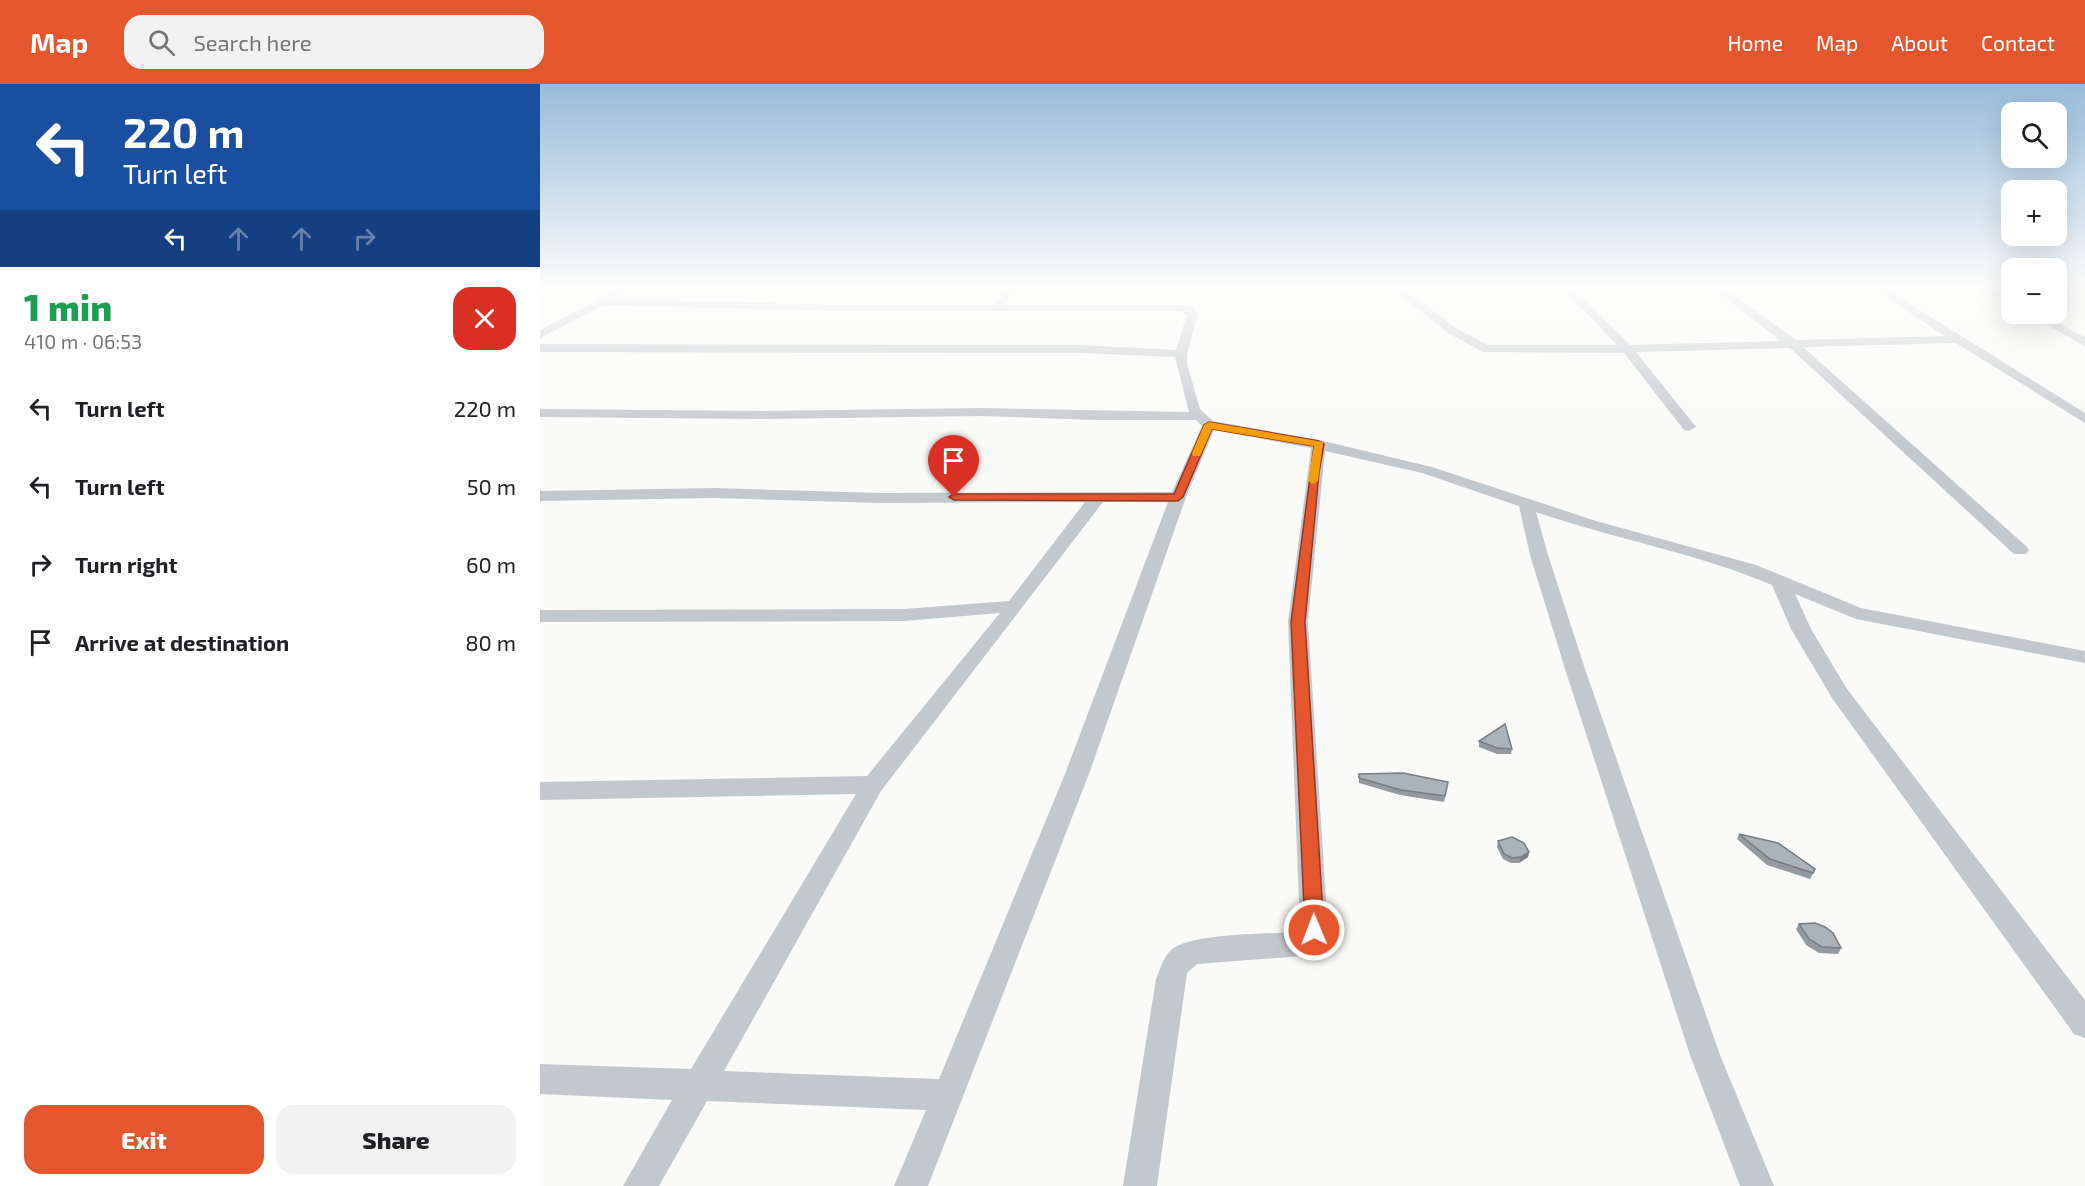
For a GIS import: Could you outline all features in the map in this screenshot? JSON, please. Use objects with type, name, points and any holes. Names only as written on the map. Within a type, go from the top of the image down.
[{"type":"street","points":[[1186,338],[1181,364],[1194,410],[1204,421]]},
{"type":"street","points":[[1467,338],[1481,347],[1497,350],[1627,349],[1957,339],[2085,419]]},
{"type":"street","points":[[1617,338],[1689,428]]},
{"type":"street","points":[[1785,338],[2020,550]]},
{"type":"street","points":[[540,348],[1068,348],[1181,354]]},
{"type":"street","points":[[540,413],[762,415],[981,412],[1204,421],[1319,444],[1428,470],[1590,525],[1750,570],[1856,613],[2084,658]]},
{"type":"street","points":[[912,1186],[1077,774],[1204,421]]},
{"type":"street","points":[[1140,1186],[1165,1010],[1176,965],[1182,958],[1194,952],[1302,944],[1311,937],[1314,930],[1298,622],[1319,444]]},
{"type":"street","points":[[540,496],[714,493],[881,498],[1178,497]]},
{"type":"street","points":[[640,1186],[873,785],[1015,606],[1078,520],[1099,497]]},
{"type":"street","points":[[1526,504],[1539,555],[1572,661],[1705,1055],[1757,1186]]},
{"type":"street","points":[[1780,582],[1801,628],[1839,693],[2085,1024]]},
{"type":"street","points":[[540,616],[904,615],[1015,606]]},
{"type":"street","points":[[543,793],[873,785]]},
{"type":"street","points":[[540,1079],[948,1095]]},
{"type":"building","points":[[1505,724],[1512,749],[1497,748],[1479,741]]},
{"type":"building","points":[[1403,773],[1448,782],[1445,796],[1401,790],[1359,778],[1359,774]]},
{"type":"building","points":[[1739,834],[1778,843],[1815,869],[1813,873],[1770,859]]},
{"type":"building","points":[[1512,837],[1524,843],[1529,852],[1521,857],[1512,858],[1504,854],[1498,841]]},
{"type":"building","points":[[1815,923],[1833,933],[1841,948],[1822,947],[1809,939],[1799,924]]},
{"type":"slow traffic","points":[[1197,453],[1209,425],[1319,444],[1313,481]]},
{"type":"route","points":[[954,497],[1178,497],[1209,425],[1319,444],[1298,622],[1314,930]]}]
